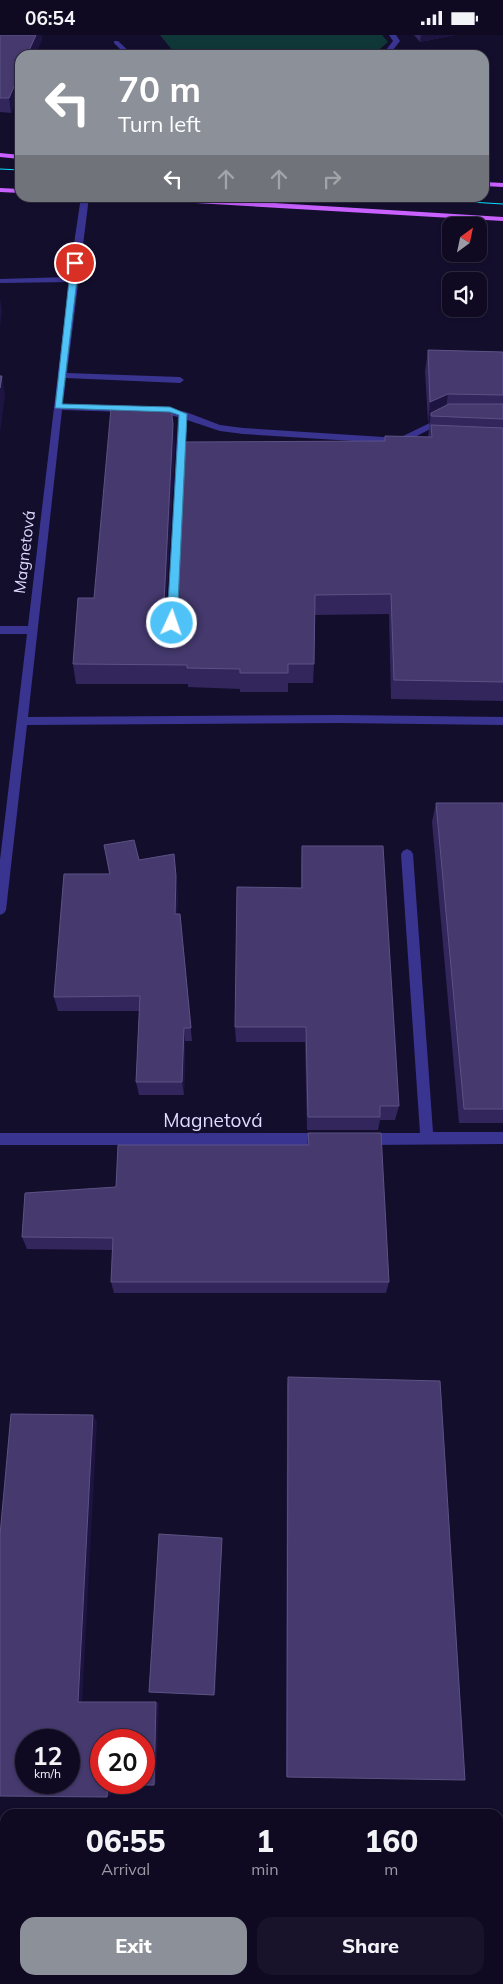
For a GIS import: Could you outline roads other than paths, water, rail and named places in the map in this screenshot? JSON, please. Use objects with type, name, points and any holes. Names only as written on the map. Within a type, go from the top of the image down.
[{"type":"main road","points":[[0,155],[15,156]]},
{"type":"main road","points":[[489,184],[503,185]]},
{"type":"main road","points":[[0,190],[15,191]]},
{"type":"main road","points":[[212,202],[503,219]]},
{"type":"street","points":[[389,50],[397,41],[392,35]]},
{"type":"street","points":[[116,42],[125,50]]},
{"type":"street","name":"Magnetová","points":[[0,910],[73,279],[84,202]]},
{"type":"street","points":[[0,281],[73,279]]},
{"type":"street","points":[[62,375],[180,379]]},
{"type":"street","points":[[58,407],[170,410],[218,427],[262,433],[420,441]]},
{"type":"street","points":[[172,623],[183,414]]},
{"type":"street","points":[[400,441],[445,419],[455,419]]},
{"type":"street","points":[[0,630],[32,630]]},
{"type":"street","points":[[22,721],[330,719],[503,721]]},
{"type":"street","points":[[406,854],[427,1139]]},
{"type":"street","name":"Magnetová","points":[[0,1139],[503,1138]]},
{"type":"tram line","points":[[0,169],[15,170]]},
{"type":"tram line","points":[[470,202],[503,204]]}]
